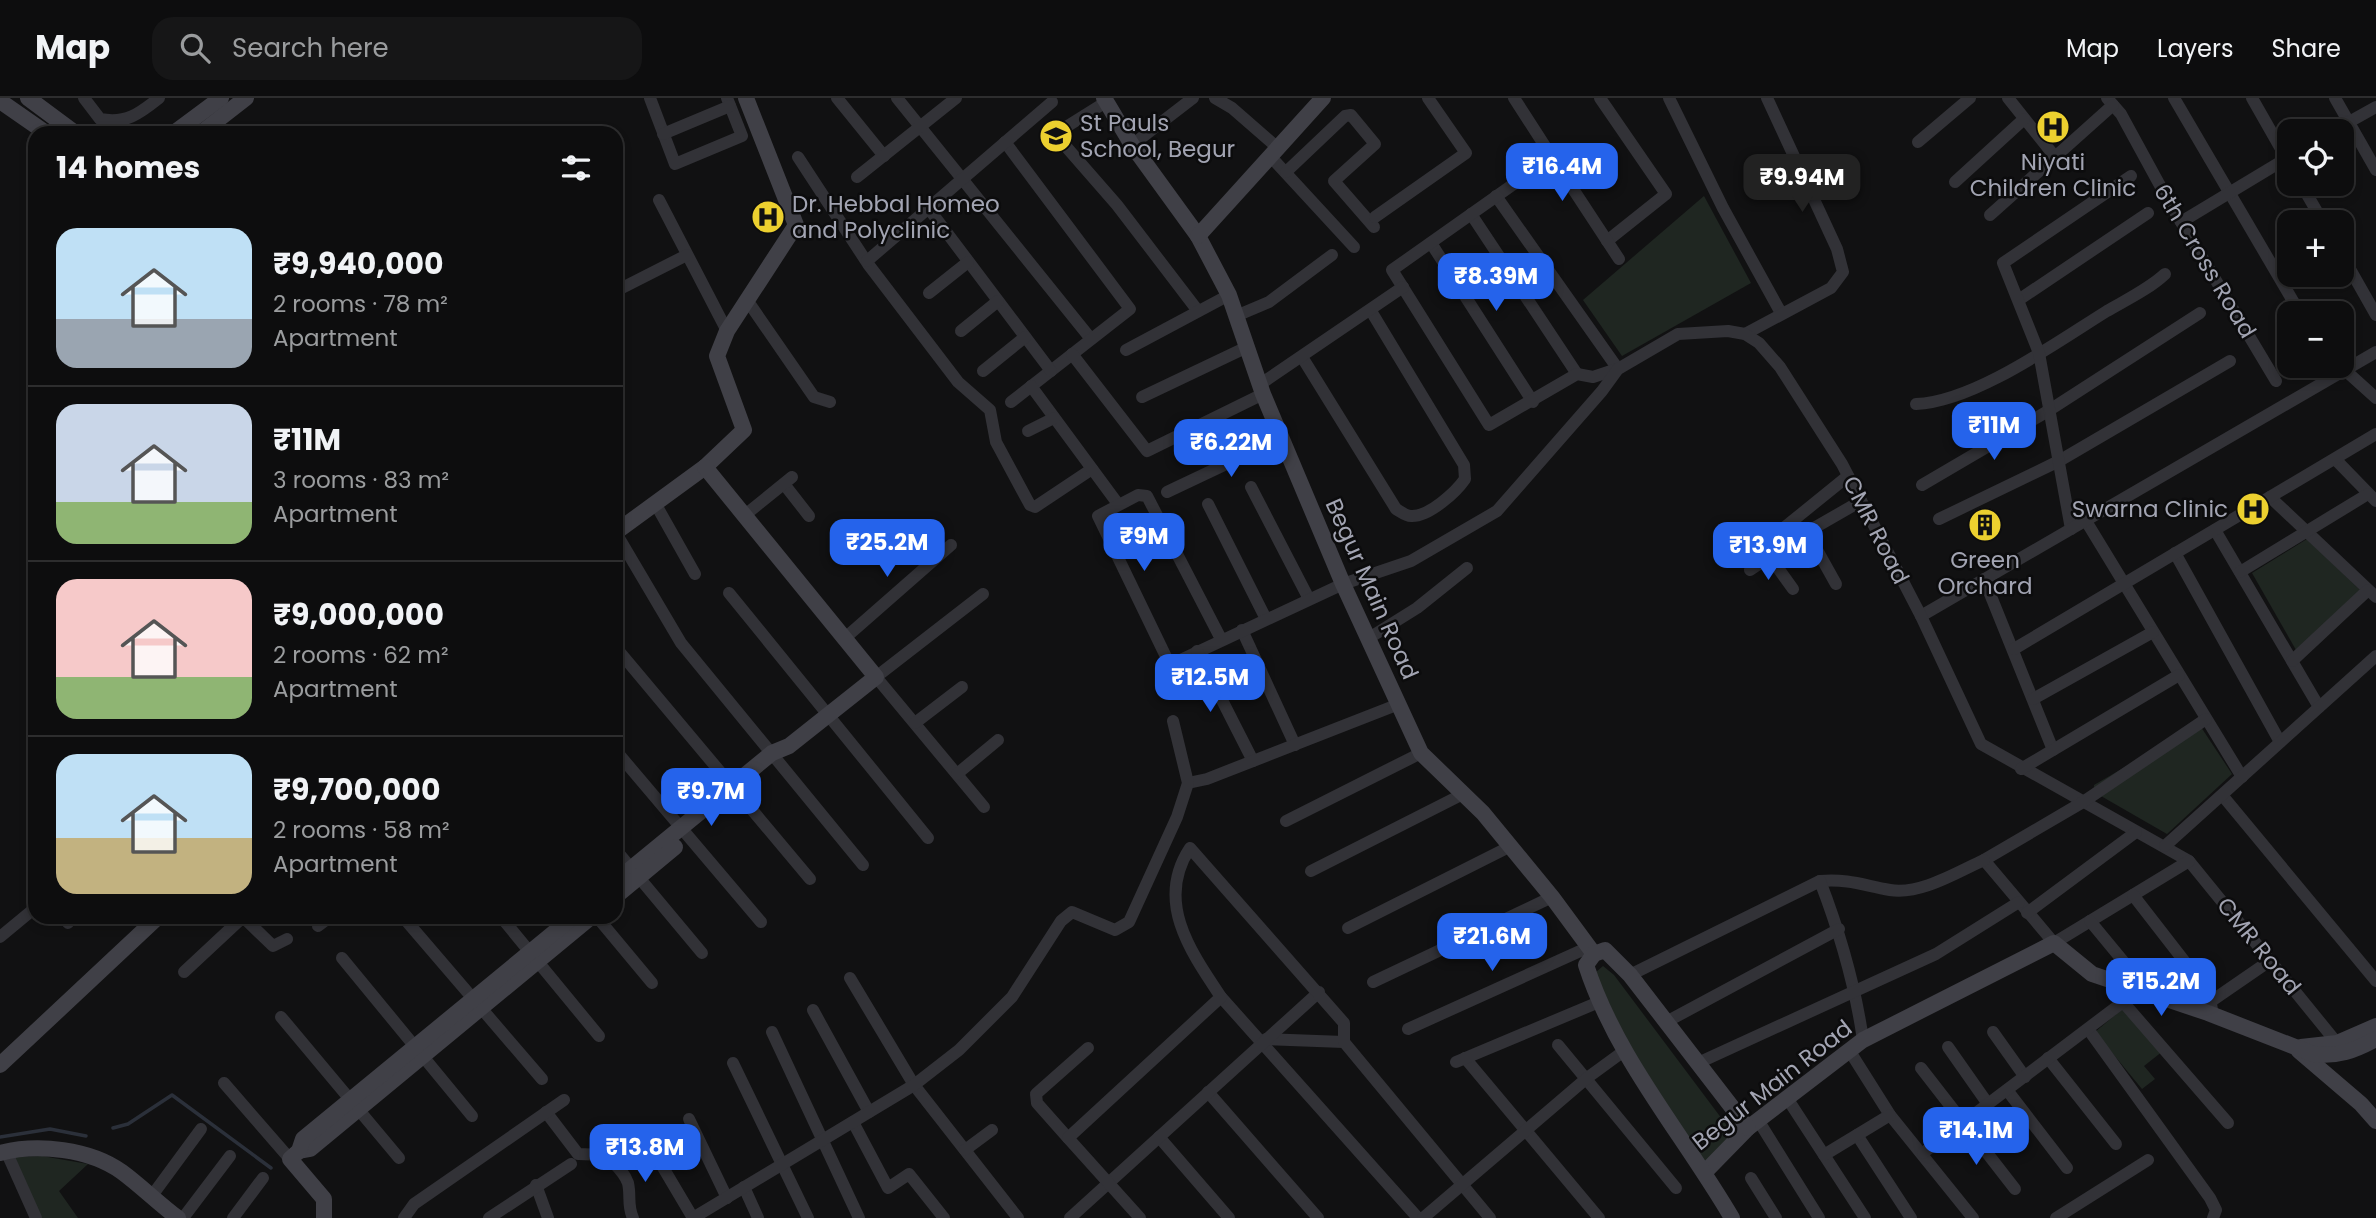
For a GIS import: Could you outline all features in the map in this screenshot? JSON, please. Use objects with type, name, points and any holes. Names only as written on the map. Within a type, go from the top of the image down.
[{"type":"street","points":[[27,98],[65,126]]},
{"type":"street","points":[[84,98],[100,119],[117,122],[134,118],[159,98]]},
{"type":"street","points":[[183,126],[220,98]]},
{"type":"street","points":[[210,126],[245,98]]},
{"type":"street","points":[[650,98],[663,134],[675,164],[743,136],[729,102],[663,134]]},
{"type":"street","points":[[623,528],[705,467],[744,430],[717,356],[727,331],[796,225],[746,98]]},
{"type":"street","points":[[837,98],[884,156]]},
{"type":"street","points":[[897,98],[1091,340]]},
{"type":"street","points":[[857,177],[956,98]]},
{"type":"street","points":[[1132,145],[1194,98]]},
{"type":"street","points":[[1215,98],[1231,108],[1275,154],[1286,172],[1354,247]]},
{"type":"street","points":[[1198,236],[1324,98]]},
{"type":"street","points":[[1286,172],[1345,116],[1351,115],[1375,144],[1334,181],[1374,222],[1466,153],[1427,98]]},
{"type":"street","points":[[1514,98],[1619,259]]},
{"type":"street","points":[[1600,98],[1666,194],[1607,241]]},
{"type":"street","points":[[1669,98],[1723,208],[1781,313]]},
{"type":"street","points":[[1552,157],[1392,270],[1489,425],[1533,402],[1577,374],[1593,377],[1618,369],[1678,334],[1728,331],[1745,334],[1831,288],[1843,272],[1837,249],[1767,98]]},
{"type":"street","points":[[1919,142],[1970,98]]},
{"type":"street","points":[[2008,98],[2056,158]]},
{"type":"street","points":[[2174,98],[2293,301]]},
{"type":"street","points":[[2252,98],[2277,140]]},
{"type":"street","points":[[2334,98],[2346,119]]},
{"type":"street","points":[[867,261],[1053,99]]},
{"type":"street","points":[[1105,100],[1058,132],[1062,142],[1117,205],[1198,311]]},
{"type":"street","name":"Begur Main Road","points":[[1105,100],[1132,145],[1198,236],[1229,295],[1245,348],[1281,438],[1343,584],[1421,753],[1511,846],[1592,951]]},
{"type":"street","points":[[0,101],[36,126]]},
{"type":"street","points":[[1990,215],[2056,158],[2110,102]]},
{"type":"street","name":"6th Cross Road","points":[[2110,102],[2276,381]]},
{"type":"street","points":[[2354,119],[2376,107]]},
{"type":"street","points":[[1955,182],[2025,119]]},
{"type":"street","points":[[2354,132],[2376,170]]},
{"type":"street","points":[[1005,142],[1130,309],[1011,402]]},
{"type":"street","points":[[798,157],[867,261],[958,382],[990,410],[996,442],[1030,505],[1035,507],[1092,470]]},
{"type":"street","points":[[2181,222],[2277,165]]},
{"type":"street","points":[[2071,529],[2039,353],[2020,299],[2003,263],[2131,176]]},
{"type":"street","points":[[1496,196],[1618,369]]},
{"type":"street","points":[[659,200],[727,331]]},
{"type":"street","points":[[929,209],[1051,371]]},
{"type":"street","points":[[2020,299],[2148,213]]},
{"type":"street","points":[[1471,214],[1577,374]]},
{"type":"street","points":[[1431,243],[1533,402]]},
{"type":"street","points":[[623,287],[687,255]]},
{"type":"street","points":[[1236,316],[1269,302],[1332,256]]},
{"type":"street","points":[[929,293],[968,261]]},
{"type":"street","points":[[1916,404],[1936,404],[1963,394],[2039,353],[2165,274]]},
{"type":"street","points":[[2354,276],[2376,315]]},
{"type":"street","points":[[1072,354],[1147,451],[1261,390],[1302,357],[1403,287]]},
{"type":"street","points":[[1126,350],[1229,295]]},
{"type":"street","points":[[747,300],[814,397],[830,402]]},
{"type":"street","points":[[961,331],[998,301]]},
{"type":"street","points":[[1302,357],[1396,509],[1409,516],[1421,515],[1430,509],[1458,489],[1465,479],[1464,465],[1371,311]]},
{"type":"street","points":[[1922,485],[2048,411],[2200,313]]},
{"type":"street","name":"CMR Road","points":[[1745,334],[1759,343],[1780,367],[1848,476],[1921,616],[1975,736],[1989,751],[2189,861],[2337,1043],[2354,1051]]},
{"type":"street","points":[[983,371],[1025,337]]},
{"type":"street","points":[[1142,397],[1245,348]]},
{"type":"street","points":[[2354,366],[2376,352]]},
{"type":"street","points":[[1939,519],[2059,461],[2230,360]]},
{"type":"street","points":[[1221,639],[1150,500],[1143,494],[1098,516],[1170,665],[1343,584],[1411,561],[1497,511],[1618,369]]},
{"type":"street","points":[[1921,616],[2334,378]]},
{"type":"street","points":[[2354,378],[2376,398]]},
{"type":"street","points":[[1031,386],[1118,505]]},
{"type":"street","points":[[1028,431],[1054,418]]},
{"type":"street","points":[[2014,649],[2376,434]]},
{"type":"street","points":[[1167,492],[1281,438]]},
{"type":"street","points":[[2240,572],[2372,497],[2335,459]]},
{"type":"street","points":[[705,467],[984,807]]},
{"type":"street","points":[[1785,527],[1848,476]]},
{"type":"street","points":[[745,515],[788,480],[809,516]]},
{"type":"street","points":[[1251,487],[1310,599]]},
{"type":"street","points":[[2270,497],[2372,593],[2292,661]]},
{"type":"street","points":[[1750,570],[1807,532],[1861,501]]},
{"type":"street","points":[[655,503],[695,574]]},
{"type":"street","points":[[1208,504],[1266,619]]},
{"type":"street","points":[[2086,521],[2242,777]]},
{"type":"street","points":[[2215,530],[2319,707]]},
{"type":"street","points":[[1807,532],[1836,584]]},
{"type":"street","points":[[623,545],[681,643],[863,865]]},
{"type":"street","points":[[845,638],[951,545]]},
{"type":"street","points":[[2175,553],[2280,742]]},
{"type":"street","points":[[1770,556],[1793,589]]},
{"type":"street","points":[[1369,638],[1417,608],[1467,568]]},
{"type":"street","points":[[1984,579],[2053,750]]},
{"type":"street","points":[[729,593],[928,838]]},
{"type":"street","points":[[623,888],[635,873],[775,757],[983,594]]},
{"type":"street","points":[[1242,630],[1295,745]]},
{"type":"street","points":[[2033,699],[2153,632]]},
{"type":"street","points":[[1197,651],[1253,761]]},
{"type":"street","points":[[623,656],[810,879]]},
{"type":"street","points":[[2165,846],[2376,656]]},
{"type":"street","points":[[2021,769],[2179,675]]},
{"type":"street","points":[[915,723],[962,687]]},
{"type":"street","points":[[1188,783],[1253,761],[1399,704]]},
{"type":"street","points":[[1819,1218],[1753,1124],[1698,1063],[1630,975],[1819,881],[1866,882],[1892,890],[1918,888],[1984,860],[2083,802],[2206,719]]},
{"type":"street","points":[[642,1132],[693,1218],[914,1085],[959,1050],[1012,997],[1061,921],[1072,912],[1115,930],[1129,922],[1177,817],[1188,783],[1173,721]]},
{"type":"street","points":[[957,774],[998,740]]},
{"type":"street","points":[[1286,821],[1421,753]]},
{"type":"street","points":[[623,759],[761,922]]},
{"type":"street","points":[[1311,870],[1463,794]]},
{"type":"street","points":[[2222,795],[2376,981]]},
{"type":"street","points":[[1698,1063],[1936,954],[2023,907],[2136,832]]},
{"type":"street","points":[[1348,928],[1511,846]]},
{"type":"street","points":[[1490,1218],[1462,1185],[1344,1042],[1344,1023],[1319,992],[1191,848],[1177,868],[1177,913],[1188,948],[1221,997],[1420,1218],[1462,1185],[1587,1078],[1624,1051]]},
{"type":"street","points":[[623,858],[702,953]]},
{"type":"street","points":[[1984,860],[2054,943],[2092,974],[2128,996],[2228,1123]]},
{"type":"street","points":[[2054,943],[2189,861]]},
{"type":"street","points":[[623,878],[635,873]]},
{"type":"street","points":[[1819,881],[1839,929],[1856,992],[1863,1040]]},
{"type":"street","points":[[2133,895],[2208,993],[2211,1008]]},
{"type":"street","points":[[1373,982],[1552,897]]},
{"type":"street","points":[[0,937],[28,914]]},
{"type":"street","points":[[2091,921],[2128,967],[2128,996]]},
{"type":"street","points":[[0,1065],[70,1003],[151,924]]},
{"type":"street","points":[[184,972],[235,924]]},
{"type":"street","points":[[250,924],[273,946],[287,939]]},
{"type":"street","points":[[409,924],[542,1079]]},
{"type":"street","points":[[506,924],[599,1036]]},
{"type":"street","points":[[295,1155],[310,1149],[354,1105],[533,957],[566,924]]},
{"type":"street","points":[[533,957],[581,924]]},
{"type":"street","points":[[603,924],[652,983]]},
{"type":"street","points":[[1666,1022],[1839,929]]},
{"type":"street","name":"Begur Main Road","points":[[1592,951],[1586,965],[1599,1002],[1624,1051],[1705,1172],[1753,1124],[1863,1040],[2054,943]]},
{"type":"street","name":"Begur Main Road","points":[[1592,951],[1605,950],[1630,975]]},
{"type":"street","points":[[1408,1029],[1592,951]]},
{"type":"street","points":[[342,958],[472,1116]]},
{"type":"street","points":[[2211,1008],[2271,960]]},
{"type":"street","points":[[850,978],[914,1085],[1018,1218]]},
{"type":"street","points":[[1070,1218],[1319,992]]},
{"type":"street","points":[[1923,1153],[2128,996],[2211,1008],[2313,1054],[2331,1056],[2354,1051],[2376,1039]]},
{"type":"street","points":[[1068,1138],[1221,997]]},
{"type":"street","points":[[1599,1002],[1460,1060],[1599,1218]]},
{"type":"street","points":[[813,1010],[869,1112]]},
{"type":"street","points":[[281,1017],[399,1158]]},
{"type":"street","points":[[2295,1047],[2337,1043],[2376,1026]]},
{"type":"street","points":[[2088,1029],[2210,1198],[2216,1210],[2213,1218]]},
{"type":"street","points":[[772,1031],[859,1218]]},
{"type":"street","points":[[1993,1032],[2025,1076]]},
{"type":"street","points":[[1264,1042],[1344,1042]]},
{"type":"street","points":[[1558,1045],[1676,1188]]},
{"type":"street","points":[[1948,1047],[1988,1104]]},
{"type":"street","points":[[2295,1047],[2361,1104],[2376,1121]]},
{"type":"street","points":[[1088,1048],[1036,1094],[1037,1103],[1140,1218]]},
{"type":"street","points":[[1849,1050],[1890,1115],[1973,1218]]},
{"type":"street","points":[[2049,1058],[2116,1144]]},
{"type":"street","points":[[733,1063],[808,1218]]},
{"type":"street","points":[[1920,1068],[2015,1189]]},
{"type":"street","points":[[224,1083],[295,1155],[324,1199],[324,1218]]},
{"type":"street","points":[[2007,1090],[2067,1168]]},
{"type":"street","points":[[1209,1092],[1318,1218]]},
{"type":"street","points":[[1787,1098],[1865,1218]]},
{"type":"street","points":[[404,1218],[414,1204],[564,1100]]},
{"type":"street","points":[[546,1112],[578,1154],[606,1155],[620,1168],[628,1185],[627,1203],[633,1218]]},
{"type":"street","points":[[1824,1155],[1890,1115]]},
{"type":"street","points":[[689,1119],[727,1198]]},
{"type":"street","points":[[853,1122],[888,1188],[909,1174],[944,1218]]},
{"type":"street","points":[[151,1197],[201,1129]]},
{"type":"street","points":[[965,1150],[992,1130]]},
{"type":"street","points":[[1857,1135],[1911,1218]]},
{"type":"street","points":[[1159,1137],[1228,1218]]},
{"type":"street","points":[[36,1218],[3,1152],[47,1149],[102,1161],[122,1172],[177,1218]]},
{"type":"street","points":[[183,1218],[230,1156]]},
{"type":"street","points":[[2056,1218],[2148,1160]]},
{"type":"street","points":[[489,1218],[571,1164]]},
{"type":"street","points":[[1705,1172],[1732,1218]]},
{"type":"street","points":[[233,1218],[263,1178]]},
{"type":"street","points":[[1751,1178],[1776,1218]]},
{"type":"street","points":[[536,1185],[548,1218]]},
{"type":"street","points":[[744,1187],[758,1218]]},
{"type":"shaded area","points":[[1704,196],[1751,283],[1622,356],[1583,300]]},
{"type":"shaded area","points":[[2307,539],[2360,590],[2296,650],[2252,573]]},
{"type":"shaded area","points":[[2199,724],[2232,774],[2167,834],[2094,792],[2094,785]]},
{"type":"shaded area","points":[[1603,966],[1614,975],[1734,1135],[1705,1165],[1626,1040],[1595,973]]},
{"type":"shaded area","points":[[2126,1006],[2163,1051],[2144,1066],[2155,1079],[2142,1089],[2095,1032]]},
{"type":"shaded area","points":[[42,1156],[88,1164],[59,1191],[78,1218],[38,1218],[11,1157]]},
{"type":"waterway","points":[[113,1128],[128,1124],[172,1095],[271,1168]]},
{"type":"waterway","points":[[0,1137],[50,1129],[86,1136]]},
{"type":"place","name":"Niyati Children Clinic","points":[[2053,127]]},
{"type":"place","name":"St Pauls School, Begur","points":[[1056,136]]},
{"type":"place","name":"Dr. Hebbal Homeo and Polyclinic","points":[[768,217]]},
{"type":"place","name":"Swarna Clinic","points":[[2253,509]]},
{"type":"place","name":"Green Orchard","points":[[1985,525]]}]
